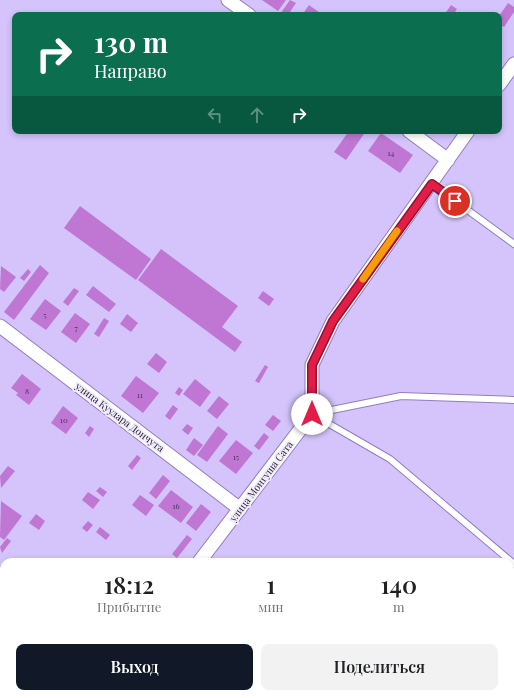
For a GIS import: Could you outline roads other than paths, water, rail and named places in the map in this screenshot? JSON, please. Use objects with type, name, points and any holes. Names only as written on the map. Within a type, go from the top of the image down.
[{"type":"street","points":[[228,0],[245,12]]},
{"type":"street","points":[[502,82],[514,64]]},
{"type":"street","points":[[412,134],[448,160]]},
{"type":"street","points":[[312,414],[312,365],[333,321],[432,184],[466,134]]},
{"type":"street","name":"улица Куулара Дончута","points":[[0,326],[240,509]]},
{"type":"street","name":"улица Монгуша Сата","points":[[202,558],[312,414]]},
{"type":"lane","points":[[432,184],[514,244]]},
{"type":"lane","points":[[312,414],[401,396],[514,400]]},
{"type":"lane","points":[[312,414],[390,459],[507,558]]}]
